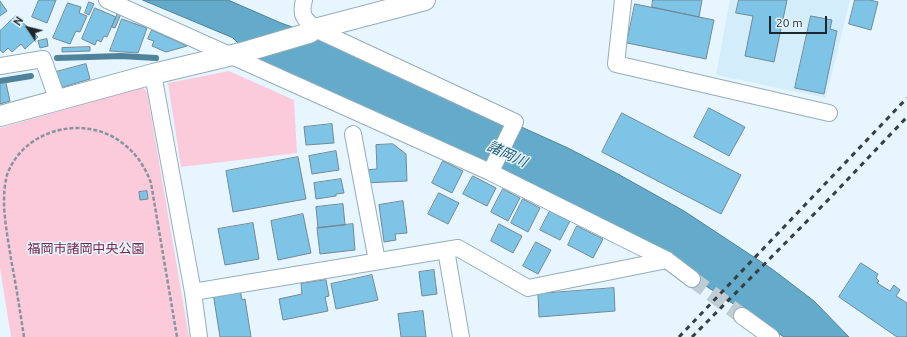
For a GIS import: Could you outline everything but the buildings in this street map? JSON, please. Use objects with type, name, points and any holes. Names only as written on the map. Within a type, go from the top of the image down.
[{"type":"street","points":[[107,0],[237,54],[490,172],[667,260],[692,279]]},
{"type":"street","points":[[304,0],[302,8],[304,17],[312,31],[516,122],[491,171]]},
{"type":"street","points":[[0,116],[153,74],[237,54],[312,31],[425,0]]},
{"type":"street","points":[[623,0],[616,64],[829,113]]},
{"type":"street","points":[[0,66],[43,59],[58,101]]},
{"type":"street","points":[[153,74],[193,292],[199,337]]},
{"type":"street","points":[[353,134],[377,261]]},
{"type":"street","points":[[193,292],[458,248],[528,288],[667,260]]},
{"type":"street","points":[[446,250],[461,337]]},
{"type":"street","points":[[742,316],[771,337]]},
{"type":"path","points":[[24,337],[3,208],[7,175],[17,158],[28,145],[40,136],[62,129],[84,128],[99,131],[115,138],[126,146],[141,161],[147,172],[151,183],[177,337]]},
{"type":"shaded area","points":[[730,0],[850,0],[826,98],[716,75]]},
{"type":"green space","points":[[229,71],[294,100],[297,153],[181,167],[168,83]]},
{"type":"green space","name":"福岡市諸岡中央公園","points":[[143,87],[147,92],[189,337],[11,337],[0,268],[0,128]]},
{"type":"water","name":"諸岡川","points":[[143,0],[228,0],[281,23],[328,40],[568,148],[684,211],[772,269],[814,301],[849,337],[784,337],[637,241],[258,63],[233,38]]},
{"type":"waterway","points":[[57,58],[121,56],[156,58]]},
{"type":"waterway","points":[[0,81],[31,76]]},
{"type":"tunnel","points":[[692,279],[742,316]]},
{"type":"railway","points":[[679,337],[907,98]]},
{"type":"railway","points":[[692,337],[830,198],[907,117]]}]
